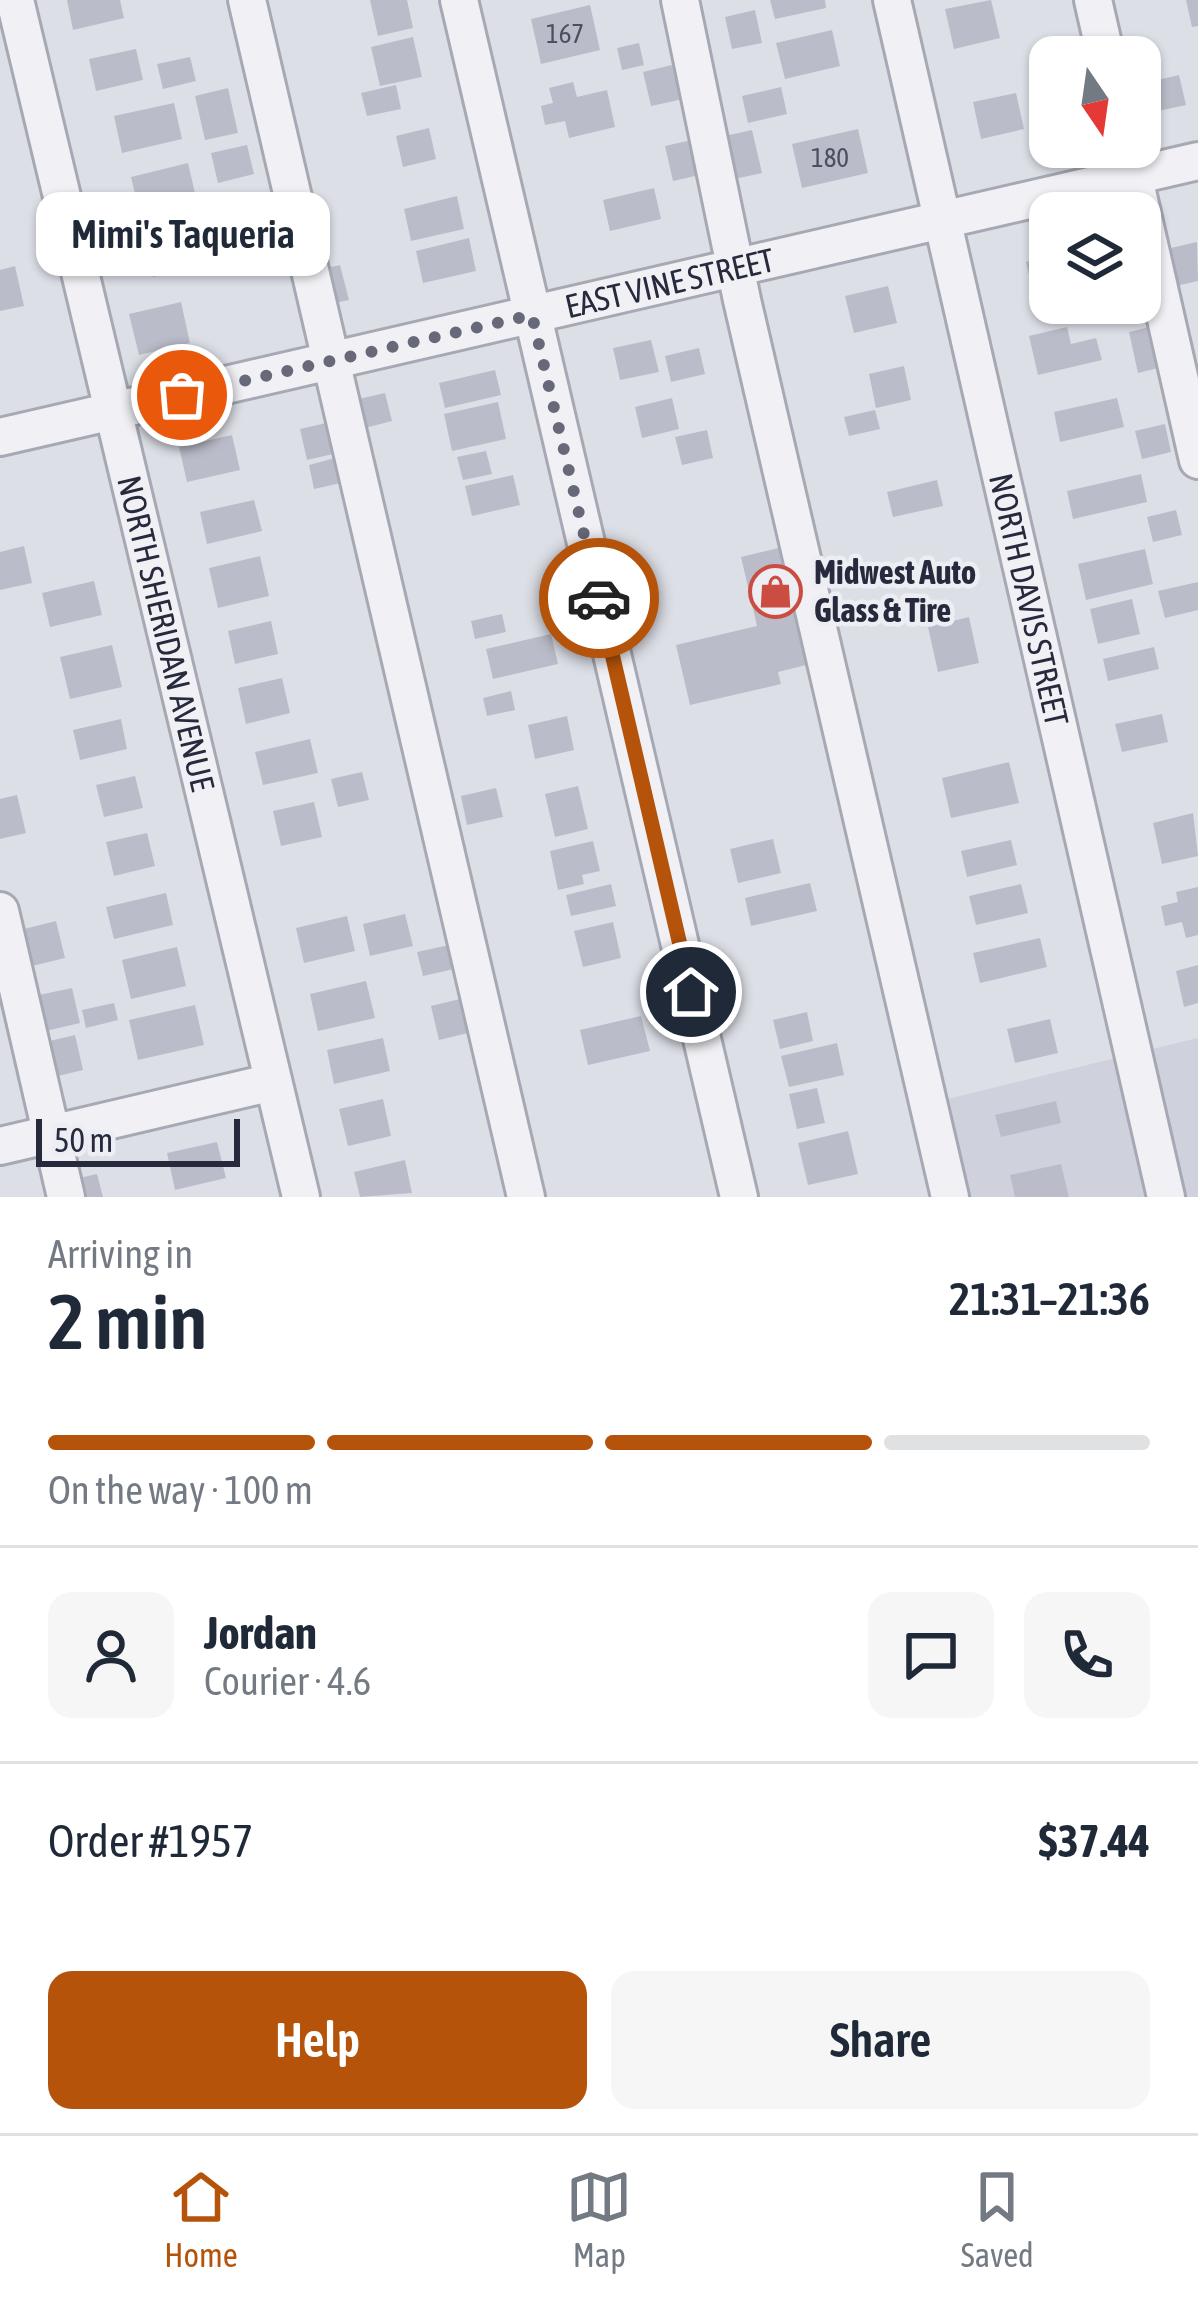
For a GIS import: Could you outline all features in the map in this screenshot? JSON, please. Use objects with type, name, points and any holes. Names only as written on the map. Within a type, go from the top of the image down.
[{"type":"street","name":"NORTH SHERIDAN AVENUE","points":[[15,0],[301,1197]]},
{"type":"street","points":[[247,0],[526,1197]]},
{"type":"street","points":[[458,0],[740,1197]]},
{"type":"street","points":[[680,0],[740,267],[748,324],[950,1197]]},
{"type":"street","name":"NORTH DAVIS STREET","points":[[892,0],[1166,1197]]},
{"type":"street","points":[[1093,0],[1101,36]]},
{"type":"street","name":"EAST VINE STREET","points":[[1161,162],[1198,161]]},
{"type":"street","name":"EAST VINE STREET","points":[[0,437],[943,220],[1111,168]]},
{"type":"street","points":[[1131,168],[1198,460]]},
{"type":"street","points":[[0,911],[66,1197]]},
{"type":"street","points":[[0,1145],[273,1082]]},
{"type":"shaded area","points":[[1198,1038],[1198,1197],[950,1197],[927,1104]]},
{"type":"building","points":[[67,0],[120,0],[124,18],[73,30]]},
{"type":"building","points":[[370,0],[407,0],[413,28],[378,36]]},
{"type":"building","points":[[770,0],[825,0],[826,8],[775,19]]},
{"type":"building","points":[[991,0],[1000,38],[954,49],[945,9]]},
{"type":"building","points":[[1186,0],[1198,0],[1198,26],[1192,27]]},
{"type":"building","points":[[590,5],[600,50],[541,64],[531,19]]},
{"type":"building","points":[[755,10],[762,43],[732,49],[725,17]]},
{"type":"building","points":[[832,30],[840,66],[785,79],[776,43]]},
{"type":"building","points":[[413,37],[422,77],[380,86],[371,47]]},
{"type":"building","points":[[639,43],[644,65],[622,70],[617,48]]},
{"type":"building","points":[[136,49],[143,80],[96,91],[89,59]]},
{"type":"building","points":[[190,57],[196,81],[163,89],[157,64]]},
{"type":"building","points":[[680,63],[688,98],[651,106],[643,72]]},
{"type":"building","points":[[1179,75],[1186,105],[1161,110],[1161,79]]},
{"type":"building","points":[[573,82],[577,97],[607,90],[615,127],[569,138],[565,121],[545,125],[541,106],[553,103],[549,88]]},
{"type":"building","points":[[396,85],[401,109],[367,116],[361,93]]},
{"type":"building","points":[[781,87],[787,114],[748,123],[742,96]]},
{"type":"building","points":[[228,88],[238,133],[205,140],[195,96]]},
{"type":"building","points":[[1016,93],[1024,129],[981,139],[973,102]]},
{"type":"building","points":[[174,103],[182,139],[122,153],[114,116]]},
{"type":"building","points":[[429,128],[436,159],[403,167],[396,136]]},
{"type":"building","points":[[858,129],[868,173],[802,188],[792,144]]},
{"type":"building","points":[[752,130],[762,173],[730,180],[720,137]]},
{"type":"building","points":[[696,139],[704,174],[673,181],[665,146]]},
{"type":"building","points":[[247,145],[254,174],[218,183],[211,153]]},
{"type":"building","points":[[188,163],[197,202],[140,215],[131,177]]},
{"type":"building","points":[[654,188],[661,219],[610,231],[603,200]]},
{"type":"building","points":[[457,196],[464,229],[411,241],[404,209]]},
{"type":"building","points":[[261,211],[269,244],[245,250],[237,216]]},
{"type":"building","points":[[199,219],[209,264],[153,277],[142,232]]},
{"type":"building","points":[[469,238],[476,271],[423,283],[416,251]]},
{"type":"building","points":[[1197,242],[1198,281],[1171,287],[1162,250]]},
{"type":"building","points":[[340,265],[349,300],[321,306],[312,271]]},
{"type":"building","points":[[15,266],[24,306],[0,311],[0,270]]},
{"type":"building","points":[[888,286],[897,323],[854,333],[845,296]]},
{"type":"building","points":[[181,302],[190,343],[139,355],[129,314]]},
{"type":"building","points":[[1157,325],[1166,366],[1138,373],[1129,332]]},
{"type":"building","points":[[1067,327],[1071,344],[1096,338],[1102,360],[1038,375],[1029,336]]},
{"type":"building","points":[[651,340],[659,372],[620,380],[613,348]]},
{"type":"building","points":[[699,348],[705,374],[671,382],[665,356]]},
{"type":"building","points":[[904,366],[911,400],[876,408],[869,374]]},
{"type":"building","points":[[495,370],[501,395],[445,408],[439,383]]},
{"type":"building","points":[[385,393],[392,421],[361,429],[354,400]]},
{"type":"building","points":[[672,398],[679,429],[642,438],[635,407]]},
{"type":"building","points":[[1117,398],[1124,427],[1060,442],[1054,412]]},
{"type":"building","points":[[498,402],[506,439],[452,451],[444,414]]},
{"type":"building","points":[[875,410],[880,429],[849,436],[844,417]]},
{"type":"building","points":[[326,423],[333,454],[307,460],[300,429]]},
{"type":"building","points":[[1165,424],[1171,452],[1142,459],[1135,431]]},
{"type":"building","points":[[707,430],[713,458],[682,465],[675,437]]},
{"type":"building","points":[[232,435],[240,470],[187,482],[179,447]]},
{"type":"building","points":[[486,451],[492,474],[463,480],[457,457]]},
{"type":"building","points":[[335,458],[341,483],[314,489],[309,465]]},
{"type":"building","points":[[1141,474],[1147,502],[1073,519],[1067,491]]},
{"type":"building","points":[[513,475],[520,505],[472,516],[465,486]]},
{"type":"building","points":[[937,480],[943,506],[893,517],[887,492]]},
{"type":"building","points":[[254,500],[262,531],[207,544],[200,512]]},
{"type":"building","points":[[1176,510],[1182,535],[1153,542],[1147,517]]},
{"type":"building","name":"Midwest Auto Glass & Tire","points":[[791,545],[818,662],[778,672],[781,684],[690,705],[676,645],[757,626],[741,557]]},
{"type":"building","points":[[24,546],[32,583],[0,590],[0,552]]},
{"type":"building","points":[[1145,549],[1153,584],[1086,600],[1078,564]]},
{"type":"building","points":[[260,556],[269,596],[218,608],[209,568]]},
{"type":"building","points":[[94,581],[102,615],[50,627],[42,593]]},
{"type":"building","points":[[1198,582],[1198,610],[1165,618],[1158,591]]},
{"type":"building","points":[[1132,599],[1140,634],[1098,644],[1090,609]]},
{"type":"building","points":[[502,614],[506,632],[475,639],[471,621]]},
{"type":"building","points":[[969,617],[979,663],[938,672],[928,627]]},
{"type":"building","points":[[271,621],[278,654],[235,664],[228,631]]},
{"type":"building","points":[[551,634],[558,664],[493,679],[486,649]]},
{"type":"building","points":[[112,645],[122,687],[70,699],[60,657]]},
{"type":"building","points":[[1154,647],[1159,669],[1108,681],[1103,659]]},
{"type":"building","points":[[282,678],[290,713],[246,724],[238,688]]},
{"type":"building","points":[[511,691],[515,710],[487,716],[483,698]]},
{"type":"building","points":[[1162,714],[1168,742],[1122,752],[1115,724]]},
{"type":"building","points":[[567,716],[574,750],[535,759],[528,725]]},
{"type":"building","points":[[121,719],[127,749],[80,760],[73,730]]},
{"type":"building","points":[[310,739],[318,773],[263,785],[255,752]]},
{"type":"building","points":[[1009,762],[1019,803],[951,818],[942,778]]},
{"type":"building","points":[[362,772],[369,800],[338,807],[331,779]]},
{"type":"building","points":[[135,776],[143,808],[104,817],[96,785]]},
{"type":"building","points":[[578,786],[588,829],[555,837],[545,794]]},
{"type":"building","points":[[496,788],[503,817],[467,825],[461,796]]},
{"type":"building","points":[[17,795],[26,833],[0,839],[0,799]]},
{"type":"building","points":[[314,802],[322,837],[281,846],[273,811]]},
{"type":"building","points":[[1193,813],[1198,856],[1162,864],[1153,823]]},
{"type":"building","points":[[147,833],[155,866],[114,876],[106,842]]},
{"type":"building","points":[[773,839],[781,873],[738,883],[730,849]]},
{"type":"building","points":[[1011,840],[1017,865],[967,877],[961,851]]},
{"type":"building","points":[[593,841],[600,871],[582,875],[584,884],[558,890],[550,851]]},
{"type":"building","points":[[810,883],[817,911],[751,926],[745,898]]},
{"type":"building","points":[[611,884],[616,906],[571,916],[566,895]]},
{"type":"building","points":[[1021,884],[1028,913],[976,925],[969,896]]},
{"type":"building","points":[[1198,887],[1198,935],[1186,938],[1182,922],[1165,926],[1161,906],[1178,902],[1176,892]]},
{"type":"building","points":[[166,893],[173,925],[114,939],[106,907]]},
{"type":"building","points":[[405,914],[413,946],[370,956],[363,924]]},
{"type":"building","points":[[347,916],[355,951],[304,963],[296,928]]},
{"type":"building","points":[[56,921],[65,958],[28,967],[20,930]]},
{"type":"building","points":[[613,922],[621,958],[583,967],[574,931]]},
{"type":"building","points":[[1040,938],[1047,967],[980,983],[973,953]]},
{"type":"building","points":[[449,945],[454,969],[423,976],[417,952]]},
{"type":"building","points":[[177,947],[186,986],[131,999],[122,960]]},
{"type":"building","points":[[1198,965],[1198,1003],[1184,1007],[1176,971]]},
{"type":"building","points":[[366,981],[375,1018],[318,1031],[310,994]]},
{"type":"building","points":[[72,988],[80,1023],[33,1034],[25,998]]},
{"type":"building","points":[[460,999],[468,1033],[439,1040],[431,1006]]},
{"type":"building","points":[[114,1003],[118,1020],[86,1028],[82,1010]]},
{"type":"building","points":[[195,1005],[204,1045],[138,1060],[129,1020]]},
{"type":"building","points":[[807,1012],[813,1041],[780,1049],[773,1020]]},
{"type":"building","points":[[641,1016],[650,1051],[588,1065],[580,1030]]},
{"type":"building","points":[[1050,1019],[1058,1053],[1015,1063],[1007,1029]]},
{"type":"building","points":[[75,1035],[83,1070],[45,1079],[37,1044]]},
{"type":"building","points":[[383,1038],[390,1071],[334,1084],[327,1050]]},
{"type":"building","points":[[837,1043],[844,1075],[789,1087],[781,1056]]},
{"type":"building","points":[[817,1088],[825,1123],[797,1129],[789,1094]]},
{"type":"building","points":[[383,1099],[391,1136],[348,1146],[339,1109]]},
{"type":"building","points":[[1056,1101],[1061,1123],[1001,1137],[995,1115]]},
{"type":"building","points":[[848,1131],[858,1174],[808,1185],[798,1143]]},
{"type":"building","points":[[217,1142],[226,1178],[175,1190],[167,1153]]},
{"type":"building","points":[[405,1160],[412,1193],[360,1197],[354,1172]]},
{"type":"building","points":[[1061,1164],[1069,1197],[1015,1197],[1010,1175]]},
{"type":"building","points":[[97,1174],[103,1197],[70,1197],[66,1181]]},
{"type":"way so far","points":[[182,395],[532,315],[599,598]]},
{"type":"place","name":"Mimi's Taqueria","points":[[182,395]]},
{"type":"place","name":"Midwest Auto Glass & Tire","points":[[775,591]]},
{"type":"route","points":[[599,598],[691,992]]}]
